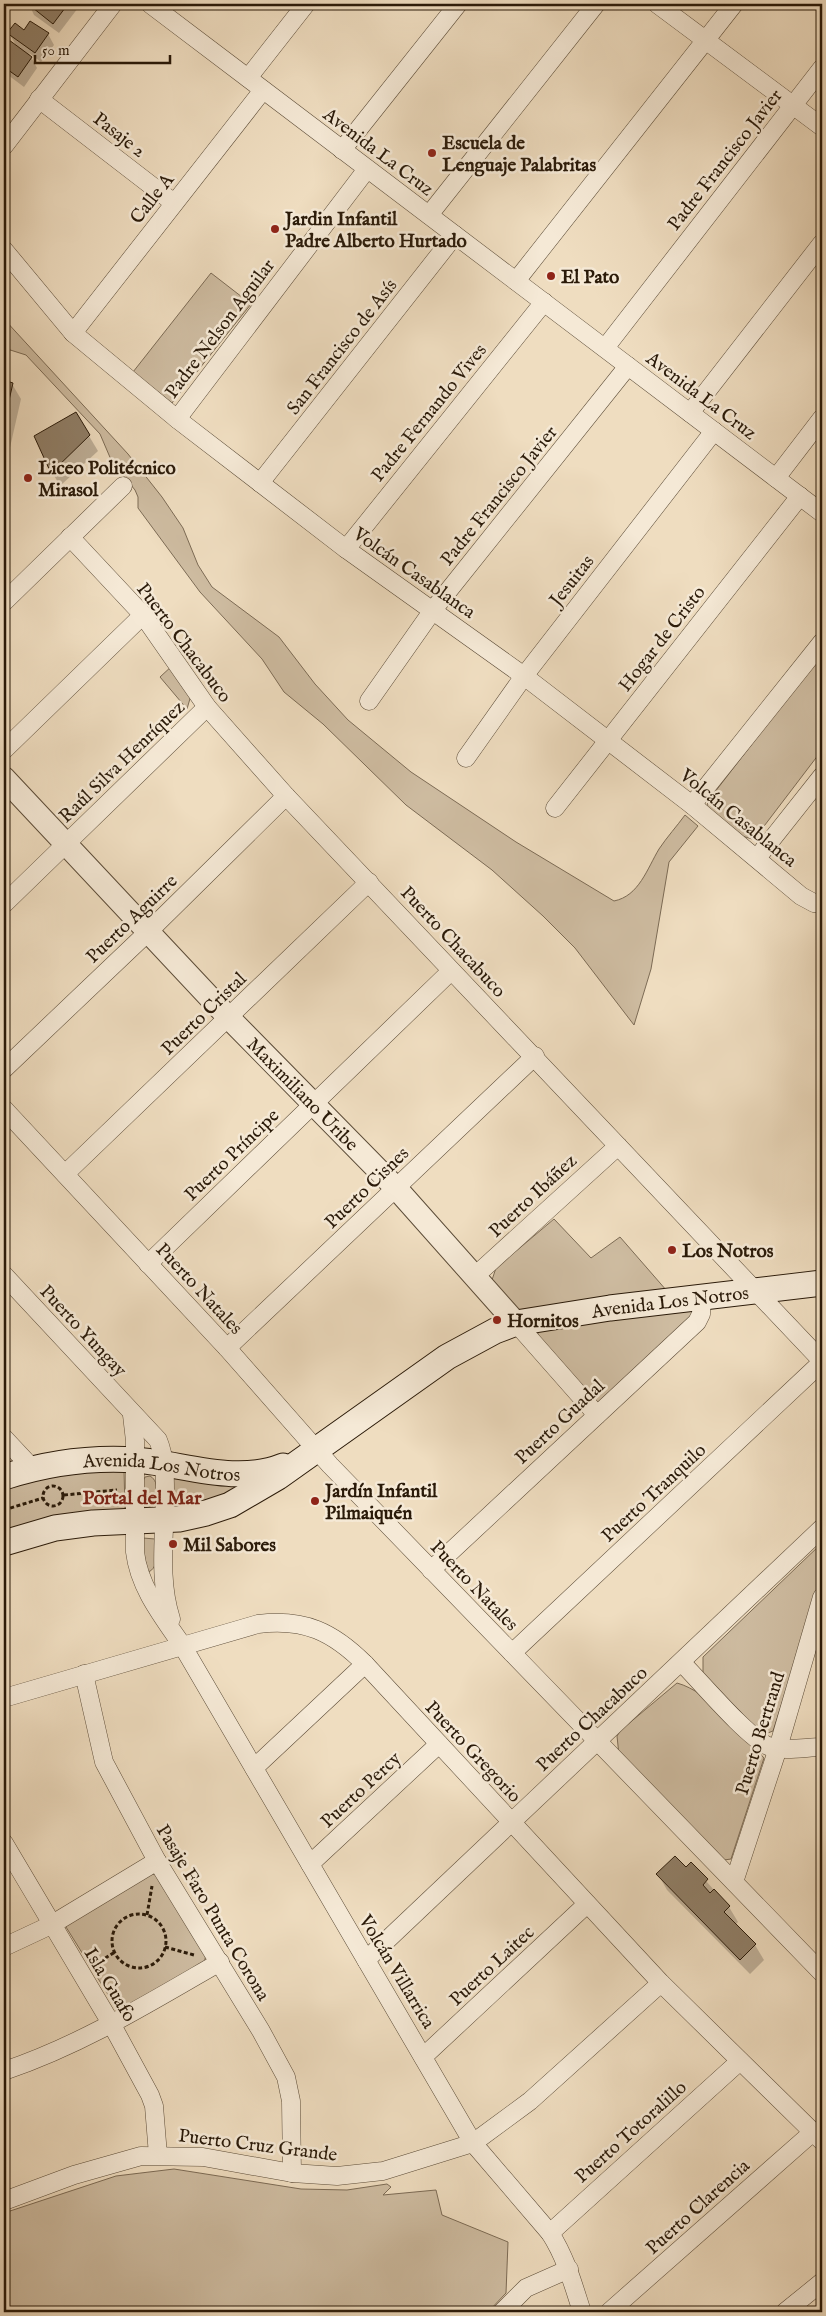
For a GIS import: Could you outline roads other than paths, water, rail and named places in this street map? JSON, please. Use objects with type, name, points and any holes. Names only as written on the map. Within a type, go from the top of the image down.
[{"type":"main road","name":"Avenida Los Notros","points":[[4,1543],[55,1528],[165,1520],[206,1514],[238,1501],[259,1490],[447,1357],[495,1331],[516,1323],[548,1316],[822,1283]]},
{"type":"main road","name":"Avenida Los Notros","points":[[4,1477],[32,1468],[71,1462],[135,1460],[225,1473],[262,1473],[289,1464],[317,1449]]},
{"type":"street","points":[[4,146],[113,4]]},
{"type":"street","name":"Avenida La Cruz","points":[[150,4],[822,513]]},
{"type":"street","points":[[248,78],[306,4]]},
{"type":"street","points":[[342,150],[458,4]]},
{"type":"street","points":[[429,215],[596,4]]},
{"type":"street","points":[[657,4],[822,127]]},
{"type":"street","points":[[516,281],[734,4]]},
{"type":"street","name":"Padre Francisco Javier","points":[[605,348],[822,68]]},
{"type":"street","name":"Calle A","points":[[73,333],[263,90]]},
{"type":"street","name":"Pasaje 2","points":[[40,99],[174,203]]},
{"type":"street","name":"Padre Nelson Aguilar","points":[[177,419],[368,169]]},
{"type":"street","name":"San Francisco de Asís","points":[[260,483],[456,235]]},
{"type":"street","points":[[690,413],[822,243]]},
{"type":"street","name":"Volcán Casablanca","points":[[4,250],[73,333],[177,419],[346,549],[524,676],[608,740],[757,858],[801,896],[814,903],[822,904]]},
{"type":"street","name":"Padre Fernando Vives","points":[[346,549],[544,302]]},
{"type":"street","name":"Padre Francisco Javier","points":[[369,702],[433,610],[628,366]]},
{"type":"street","points":[[776,478],[822,418]]},
{"type":"street","name":"Jesuitas","points":[[466,758],[524,676],[714,431]]},
{"type":"street","points":[[4,602],[123,486]]},
{"type":"street","name":"Hogar de Cristo","points":[[555,808],[800,496]]},
{"type":"street","name":"Puerto Chacabuco","points":[[70,537],[143,616],[206,708],[286,796],[451,971],[535,1056],[754,1291],[822,1361]]},
{"type":"street","points":[[4,750],[143,616]]},
{"type":"street","points":[[692,806],[822,642]]},
{"type":"street","name":"Raúl Silva Henríquez","points":[[4,904],[206,708]]},
{"type":"street","points":[[757,858],[822,776]]},
{"type":"street","name":"Maximiliano Uribe","points":[[4,778],[229,1018],[396,1188],[597,1415]]},
{"type":"street","name":"Puerto Aguirre","points":[[4,1069],[148,932],[286,796]]},
{"type":"street","name":"Puerto Cristal","points":[[65,1174],[369,882]]},
{"type":"street","name":"Puerto Príncipe","points":[[148,1264],[451,971]]},
{"type":"street","name":"Puerto Cisnes","points":[[227,1348],[535,1056]]},
{"type":"street","name":"Puerto Natales","points":[[4,1109],[431,1570],[822,1973]]},
{"type":"street","name":"Puerto Ibáñez","points":[[475,1276],[618,1146]]},
{"type":"street","name":"Puerto Yungay","points":[[4,1275],[132,1415],[158,1440],[164,1463]]},
{"type":"street","name":"Puerto Guadal","points":[[431,1570],[697,1322],[701,1314],[702,1296]]},
{"type":"street","name":"Puerto Tranquilo","points":[[512,1653],[822,1361]]},
{"type":"street","points":[[132,1415],[135,1460]]},
{"type":"street","points":[[4,1438],[32,1468]]},
{"type":"street","name":"Volcán Villarrica","points":[[135,1460],[136,1568],[143,1584],[182,1645],[473,2143],[550,2233],[569,2269],[582,2312]]},
{"type":"street","name":"Volcán Villarrica","points":[[164,1463],[163,1583],[171,1618],[182,1645]]},
{"type":"street","name":"Puerto Chacabuco","points":[[366,1960],[596,1740],[682,1663],[822,1528]]},
{"type":"street","name":"Puerto Bertrand","points":[[734,1882],[778,1748],[822,1597]]},
{"type":"street","name":"Puerto Gregorio","points":[[4,1698],[258,1624],[275,1622],[294,1623],[327,1633],[365,1664],[661,1983],[818,2136]]},
{"type":"street","points":[[682,1663],[744,1727],[764,1743],[778,1748],[822,1747]]},
{"type":"street","points":[[254,1768],[365,1664]]},
{"type":"street","name":"Pasaje Faro Punta Corona","points":[[84,1674],[104,1762],[157,1861],[220,1962],[286,2078],[291,2101],[292,2173]]},
{"type":"street","name":"Puerto Percy","points":[[310,1864],[439,1744]]},
{"type":"street","name":"Isla Guafo","points":[[4,1843],[112,2025],[150,2095],[154,2106],[158,2155]]},
{"type":"street","points":[[4,1947],[51,1925],[157,1861]]},
{"type":"street","name":"Puerto Laitec","points":[[423,2057],[587,1904]]},
{"type":"street","points":[[4,2072],[69,2046],[112,2025],[220,1962]]},
{"type":"street","name":"Puerto Cruz Grande","points":[[4,2201],[125,2159],[158,2155],[203,2156],[292,2173],[337,2176],[383,2171],[473,2143],[502,2124],[530,2101],[661,1983]]},
{"type":"street","name":"Puerto Totoralillo","points":[[550,2233],[740,2061]]},
{"type":"street","name":"Puerto Clarencia","points":[[609,2312],[818,2136]]},
{"type":"street","points":[[502,2312],[526,2288],[569,2269]]},
{"type":"street","points":[[785,2312],[822,2282]]},
{"type":"place","name":"Escuela de Lenguaje Palabritas","points":[[432,153]]},
{"type":"place","name":"Jardin Infantil Padre Alberto Hurtado","points":[[275,229]]},
{"type":"place","name":"El Pato","points":[[551,276]]},
{"type":"place","name":"Liceo Politécnico Mirasol","points":[[28,478]]},
{"type":"place","name":"Los Notros","points":[[672,1250]]},
{"type":"place","name":"Hornitos","points":[[497,1320]]},
{"type":"place","name":"Jardín Infantil Pilmaiquén","points":[[315,1501]]},
{"type":"place","name":"Mil Sabores","points":[[173,1544]]},
{"type":"district","name":"Portal del Mar","points":[[142,1497]]}]
